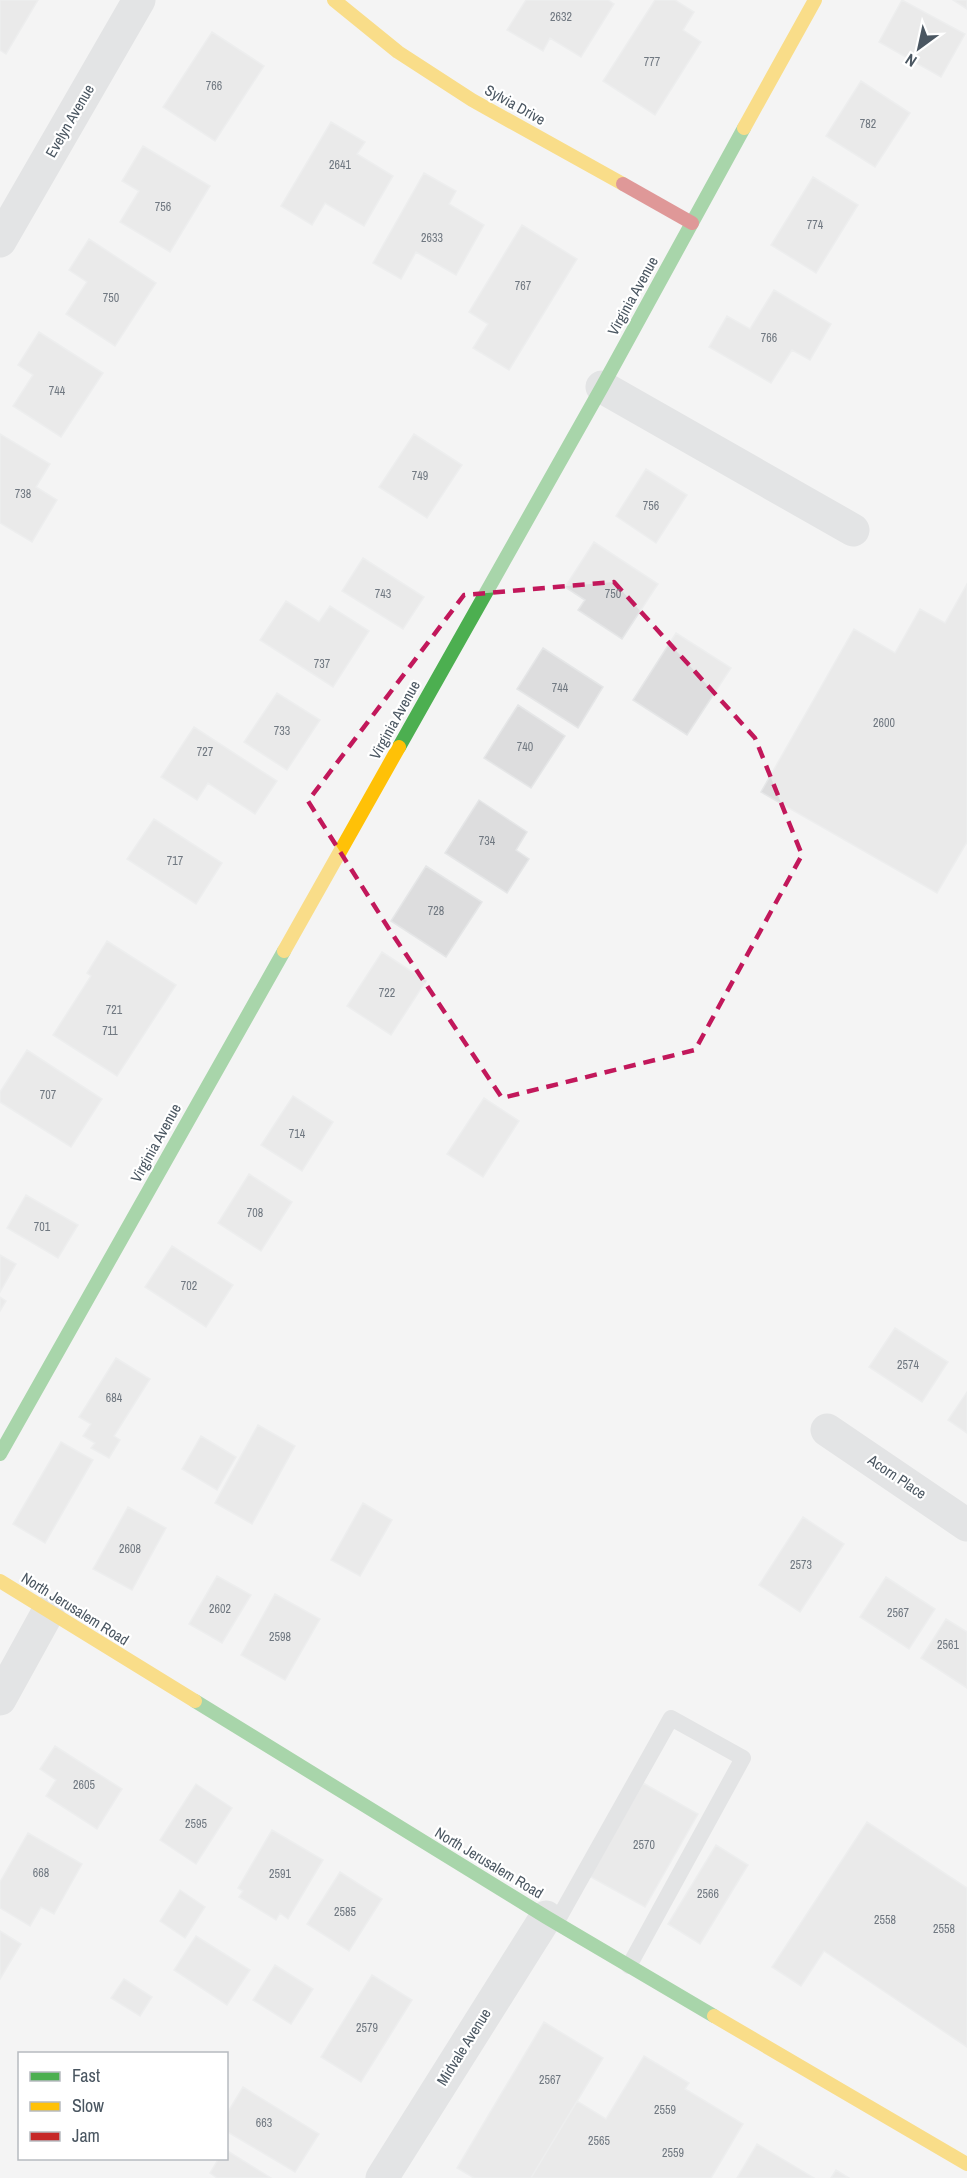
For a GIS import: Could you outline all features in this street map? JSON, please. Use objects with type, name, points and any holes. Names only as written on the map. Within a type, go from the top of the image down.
[{"type":"street","name":"Evelyn Avenue","points":[[0,241],[139,0]]},
{"type":"street","name":"Sylvia Drive","points":[[334,0],[398,52],[472,100],[692,223]]},
{"type":"street","name":"Virginia Avenue","points":[[0,1454],[602,387],[815,0]]},
{"type":"street","points":[[602,387],[853,530]]},
{"type":"street","name":"Acorn Place","points":[[827,1430],[967,1525]]},
{"type":"street","name":"North Jerusalem Road","points":[[0,1581],[551,1920],[967,2164]]},
{"type":"street","points":[[0,1699],[48,1612]]},
{"type":"street","name":"Midvale Avenue","points":[[382,2178],[551,1920]]},
{"type":"lane","points":[[551,1920],[671,1718],[743,1758],[630,1966]]},
{"type":"highlighted area","points":[[614,582],[755,738],[802,855],[695,1050],[502,1098],[389,929],[308,801],[464,595]]},
{"type":"building","points":[[0,0],[38,0],[6,54],[0,50]]},
{"type":"building","points":[[526,0],[608,0],[614,4],[581,57],[550,38],[543,51],[507,30]]},
{"type":"building","points":[[655,0],[675,0],[694,12],[683,30],[701,42],[655,115],[603,81]]},
{"type":"building","points":[[902,0],[965,34],[941,77],[879,42]]},
{"type":"building","points":[[953,0],[967,0],[967,9]]},
{"type":"building","points":[[212,32],[264,66],[215,141],[163,107]]},
{"type":"building","points":[[861,81],[910,113],[875,167],[826,136]]},
{"type":"building","points":[[331,122],[365,142],[357,154],[393,176],[364,226],[325,203],[312,225],[281,206]]},
{"type":"building","points":[[143,146],[210,186],[170,252],[120,222],[139,191],[122,181]]},
{"type":"building","points":[[424,173],[456,191],[449,204],[484,225],[456,275],[416,252],[401,279],[373,263]]},
{"type":"building","points":[[813,177],[858,205],[816,273],[771,245]]},
{"type":"building","points":[[522,225],[577,259],[509,370],[473,348],[488,324],[469,312]]},
{"type":"building","points":[[89,239],[156,283],[115,346],[66,314],[87,282],[69,270]]},
{"type":"building","points":[[774,290],[831,324],[810,360],[792,350],[771,383],[709,347],[727,316],[750,329]]},
{"type":"building","points":[[39,332],[103,373],[61,437],[13,406],[33,375],[18,365]]},
{"type":"building","points":[[0,434],[50,464],[36,487],[57,500],[32,542],[0,523]]},
{"type":"building","points":[[414,434],[462,465],[427,518],[379,487]]},
{"type":"building","points":[[646,469],[687,495],[656,543],[616,516]]},
{"type":"building","points":[[594,542],[658,584],[622,639],[578,610],[585,600],[565,587]]},
{"type":"building","points":[[363,558],[424,597],[403,629],[342,591]]},
{"type":"building","points":[[967,584],[967,842],[937,893],[761,792],[854,629],[895,653],[920,609],[945,623]]},
{"type":"building","points":[[286,601],[319,622],[330,606],[369,631],[333,687],[260,640]]},
{"type":"building","points":[[676,633],[731,668],[687,735],[633,700]]},
{"type":"building","points":[[543,648],[603,687],[578,728],[517,689]]},
{"type":"building","points":[[277,693],[320,720],[287,770],[244,742]]},
{"type":"building","points":[[518,705],[565,736],[531,788],[484,758]]},
{"type":"building","points":[[194,727],[277,781],[255,814],[208,783],[197,800],[161,777]]},
{"type":"building","points":[[479,800],[527,832],[516,850],[529,859],[507,893],[445,853]]},
{"type":"building","points":[[154,819],[222,863],[196,904],[127,859]]},
{"type":"building","points":[[426,866],[482,902],[446,957],[391,921]]},
{"type":"building","points":[[107,941],[176,985],[117,1076],[53,1035],[91,976],[87,973]]},
{"type":"building","points":[[382,952],[426,981],[391,1035],[347,1006]]},
{"type":"building","points":[[27,1050],[102,1099],[71,1147],[0,1102],[0,1092]]},
{"type":"building","points":[[293,1096],[333,1122],[302,1171],[261,1145]]},
{"type":"building","points":[[484,1098],[519,1121],[483,1177],[447,1154]]},
{"type":"building","points":[[249,1174],[292,1202],[261,1251],[218,1223]]},
{"type":"building","points":[[26,1195],[78,1225],[58,1258],[7,1228]]},
{"type":"building","points":[[172,1246],[233,1285],[206,1327],[145,1287]]},
{"type":"building","points":[[0,1255],[16,1264],[0,1292]]},
{"type":"building","points":[[0,1297],[6,1301],[0,1311]]},
{"type":"building","points":[[895,1328],[948,1362],[922,1402],[869,1367]]},
{"type":"building","points":[[116,1358],[150,1379],[114,1436],[120,1440],[109,1458],[91,1448],[95,1443],[83,1436],[91,1424],[79,1417]]},
{"type":"building","points":[[967,1392],[967,1433],[948,1420]]},
{"type":"building","points":[[258,1425],[295,1446],[252,1524],[215,1503]]},
{"type":"building","points":[[201,1436],[236,1457],[217,1490],[182,1469]]},
{"type":"building","points":[[61,1442],[93,1460],[45,1543],[13,1524]]},
{"type":"building","points":[[363,1503],[392,1520],[360,1576],[331,1560]]},
{"type":"building","points":[[128,1507],[166,1528],[132,1590],[93,1569]]},
{"type":"building","points":[[803,1517],[844,1544],[800,1612],[759,1585]]},
{"type":"building","points":[[217,1576],[251,1595],[222,1643],[189,1624]]},
{"type":"building","points":[[886,1577],[935,1609],[909,1649],[860,1617]]},
{"type":"building","points":[[275,1594],[320,1619],[285,1680],[241,1655]]},
{"type":"building","points":[[946,1619],[967,1632],[967,1688],[921,1658]]},
{"type":"building","points":[[55,1746],[122,1789],[97,1829],[46,1796],[56,1780],[40,1769]]},
{"type":"building","points":[[643,1783],[698,1814],[645,1907],[589,1876]]},
{"type":"building","points":[[196,1784],[232,1808],[196,1864],[160,1840]]},
{"type":"building","points":[[867,1822],[967,1888],[967,2047],[824,1951],[801,1986],[772,1967]]},
{"type":"building","points":[[272,1830],[323,1860],[288,1919],[280,1913],[276,1920],[239,1897],[243,1891],[238,1888]]},
{"type":"building","points":[[28,1833],[82,1864],[54,1914],[41,1907],[30,1926],[0,1908],[0,1882]]},
{"type":"building","points":[[716,1845],[748,1865],[700,1944],[668,1924]]},
{"type":"building","points":[[340,1872],[382,1899],[349,1951],[307,1924]]},
{"type":"building","points":[[180,1890],[205,1907],[185,1938],[160,1921]]},
{"type":"building","points":[[0,1931],[21,1944],[0,1979]]},
{"type":"building","points":[[196,1936],[250,1970],[227,2005],[174,1970]]},
{"type":"building","points":[[275,1965],[313,1989],[291,2024],[253,2000]]},
{"type":"building","points":[[372,1975],[412,2000],[361,2082],[321,2057]]},
{"type":"building","points":[[124,1979],[152,1997],[140,2016],[111,1998]]},
{"type":"building","points":[[544,2022],[603,2058],[531,2178],[474,2178],[457,2168]]},
{"type":"building","points":[[644,2056],[689,2083],[685,2089],[743,2124],[711,2178],[531,2178],[577,2101],[606,2119]]},
{"type":"building","points":[[243,2087],[319,2134],[295,2172],[228,2132],[228,2112]]},
{"type":"building","points":[[757,2144],[814,2178],[737,2178]]},
{"type":"building","points":[[228,2151],[271,2178],[217,2178],[210,2173],[218,2160],[228,2160]]},
{"type":"building","points":[[836,2170],[849,2178],[831,2178]]},
{"type":"traffic: fast","points":[[399,747],[602,387],[744,128]]},
{"type":"traffic: fast","points":[[0,1454],[284,951]]},
{"type":"traffic: fast","points":[[195,1701],[546,1917],[714,2016]]},
{"type":"traffic: slow","points":[[334,0],[398,52],[472,100],[623,184]]},
{"type":"traffic: slow","points":[[744,128],[815,0]]},
{"type":"traffic: slow","points":[[284,951],[399,747]]},
{"type":"traffic: slow","points":[[0,1581],[195,1701]]},
{"type":"traffic: slow","points":[[714,2016],[967,2164]]},
{"type":"traffic: jam","points":[[623,184],[692,223]]}]
